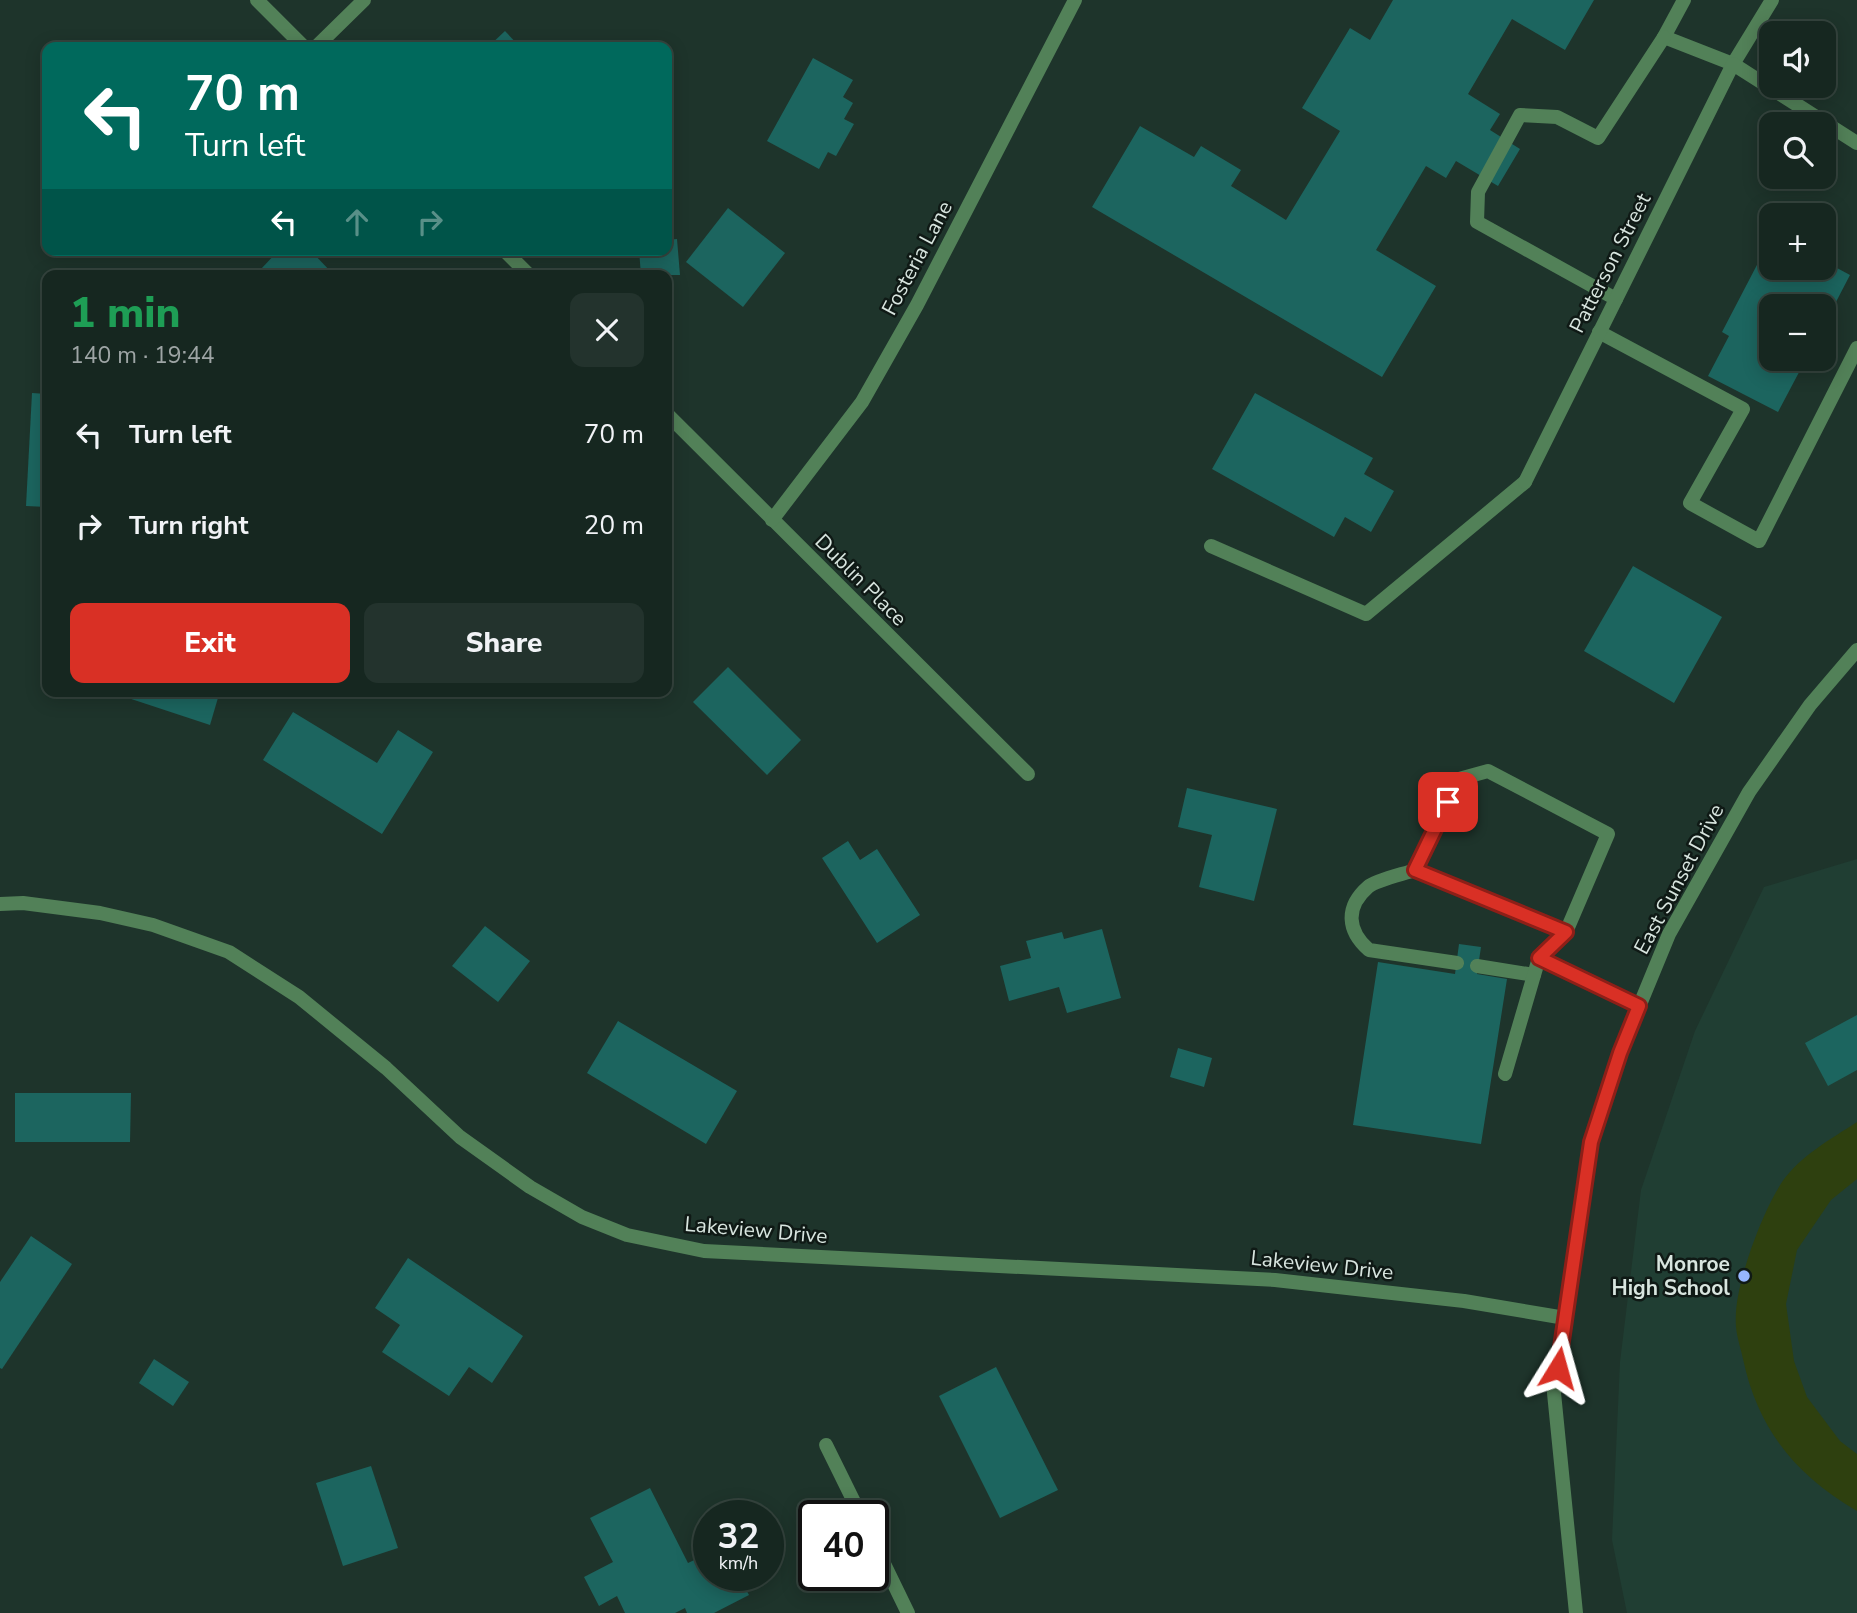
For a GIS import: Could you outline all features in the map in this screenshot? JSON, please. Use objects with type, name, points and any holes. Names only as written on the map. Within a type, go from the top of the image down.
[{"type":"street","points":[[257,0],[299,42]]},
{"type":"street","points":[[321,42],[364,0]]},
{"type":"street","name":"Fosteria Lane","points":[[772,520],[862,402],[917,305],[1075,0]]},
{"type":"street","points":[[1616,299],[1477,222],[1478,192],[1520,115],[1557,117],[1598,138],[1664,37],[1684,0]]},
{"type":"street","name":"Patterson Street","points":[[1211,546],[1366,614],[1525,482],[1733,64],[1772,0]]},
{"type":"street","points":[[1664,37],[1733,64],[1857,143]]},
{"type":"street","points":[[511,256],[524,270]]},
{"type":"street","points":[[1599,332],[1743,409],[1690,503],[1759,541],[1857,348]]},
{"type":"street","name":"Dublin Place","points":[[672,419],[1028,774]]},
{"type":"street","name":"East Sunset Drive","points":[[1576,1613],[1554,1393],[1591,1142],[1620,1053],[1669,934],[1749,792],[1810,705],[1857,650]]},
{"type":"street","points":[[1415,870],[1459,779],[1488,771],[1608,834],[1566,932],[1539,958],[1505,1074]]},
{"type":"street","points":[[1458,964],[1369,950],[1359,942],[1352,930],[1352,909],[1368,886],[1415,870],[1566,932]]},
{"type":"street","name":"Lakeview Drive","points":[[0,904],[23,903],[100,913],[153,925],[229,951],[299,997],[386,1068],[460,1137],[530,1187],[582,1217],[626,1235],[704,1251],[1275,1280],[1464,1301],[1565,1318]]},
{"type":"street","points":[[1539,958],[1639,1006]]},
{"type":"street","points":[[1477,966],[1534,975]]},
{"type":"street","points":[[826,1445],[853,1500]]},
{"type":"street","points":[[889,1574],[908,1613]]},
{"type":"shaded area","name":"Monroe High School","points":[[1857,859],[1857,1613],[1627,1613],[1612,1540],[1620,1362],[1641,1190],[1695,1031],[1764,887]]},
{"type":"green space","points":[[1857,1122],[1857,1179],[1831,1200],[1797,1250],[1786,1304],[1794,1361],[1807,1397],[1840,1441],[1857,1454],[1857,1511],[1815,1482],[1798,1466],[1769,1428],[1750,1384],[1737,1335],[1736,1308],[1751,1249],[1782,1182],[1807,1156]]},
{"type":"building","points":[[1393,0],[1594,0],[1565,50],[1512,19],[1468,94],[1500,114],[1490,130],[1520,149],[1498,186],[1456,161],[1446,178],[1426,166],[1376,250],[1436,286],[1382,377],[1092,207],[1140,126],[1194,157],[1201,146],[1241,170],[1231,186],[1286,220],[1340,131],[1302,108],[1350,28],[1370,40]]},
{"type":"building","points":[[505,31],[515,42],[493,42]]},
{"type":"building","points":[[813,58],[853,80],[843,97],[853,103],[844,119],[854,124],[836,156],[828,152],[819,169],[767,141]]},
{"type":"building","points":[[728,208],[785,253],[743,307],[686,262]]},
{"type":"building","points":[[677,239],[680,275],[672,275],[672,270],[641,270],[639,256],[672,256],[672,240]]},
{"type":"building","points":[[273,256],[316,256],[329,270],[262,270]]},
{"type":"building","points":[[1759,261],[1759,280],[1836,280],[1836,267],[1850,275],[1836,302],[1836,294],[1759,294],[1759,371],[1800,371],[1778,412],[1708,376],[1729,336],[1722,332]]},
{"type":"building","points":[[32,393],[42,394],[42,507],[26,506]]},
{"type":"building","points":[[1255,393],[1373,458],[1364,474],[1394,491],[1371,532],[1345,517],[1334,537],[1212,469]]},
{"type":"building","points":[[1633,566],[1722,617],[1674,703],[1584,651]]},
{"type":"building","points":[[728,667],[801,740],[767,775],[693,702]]},
{"type":"building","points":[[125,697],[218,697],[210,725]]},
{"type":"building","points":[[293,712],[377,763],[398,730],[433,752],[382,834],[263,760]]},
{"type":"building","points":[[1187,788],[1277,809],[1254,901],[1199,887],[1212,835],[1178,827]]},
{"type":"building","points":[[848,841],[860,860],[877,849],[920,915],[877,943],[822,858]]},
{"type":"building","points":[[485,926],[530,961],[498,1002],[452,966]]},
{"type":"building","points":[[1102,929],[1121,998],[1067,1013],[1059,987],[1009,1001],[1000,966],[1031,958],[1026,941],[1062,932],[1064,939]]},
{"type":"building","points":[[1459,944],[1481,947],[1477,974],[1507,979],[1481,1144],[1353,1125],[1378,962],[1455,974]]},
{"type":"building","points":[[1857,1015],[1857,1070],[1828,1086],[1805,1043]]},
{"type":"building","points":[[618,1021],[737,1091],[706,1144],[587,1073]]},
{"type":"building","points":[[1178,1048],[1212,1058],[1204,1087],[1170,1077]]},
{"type":"building","points":[[15,1093],[131,1093],[130,1142],[15,1142]]},
{"type":"building","points":[[31,1236],[72,1264],[2,1369],[0,1282]]},
{"type":"building","points":[[408,1258],[523,1336],[492,1383],[469,1367],[449,1396],[382,1352],[400,1325],[375,1308]]},
{"type":"building","points":[[154,1359],[189,1382],[173,1406],[139,1383]]},
{"type":"building","points":[[996,1367],[1058,1490],[1000,1518],[939,1396]]},
{"type":"building","points":[[371,1466],[398,1548],[343,1566],[316,1483]]},
{"type":"building","points":[[650,1488],[688,1563],[693,1561],[693,1591],[747,1591],[749,1595],[714,1613],[687,1613],[685,1608],[675,1613],[625,1613],[617,1596],[599,1606],[584,1577],[613,1562],[590,1518]]},
{"type":"place","name":"Monroe High School","points":[[1744,1276]]},
{"type":"route","points":[[1448,802],[1415,870],[1566,932],[1539,958],[1639,1006],[1620,1053],[1591,1142],[1558,1368]]}]
